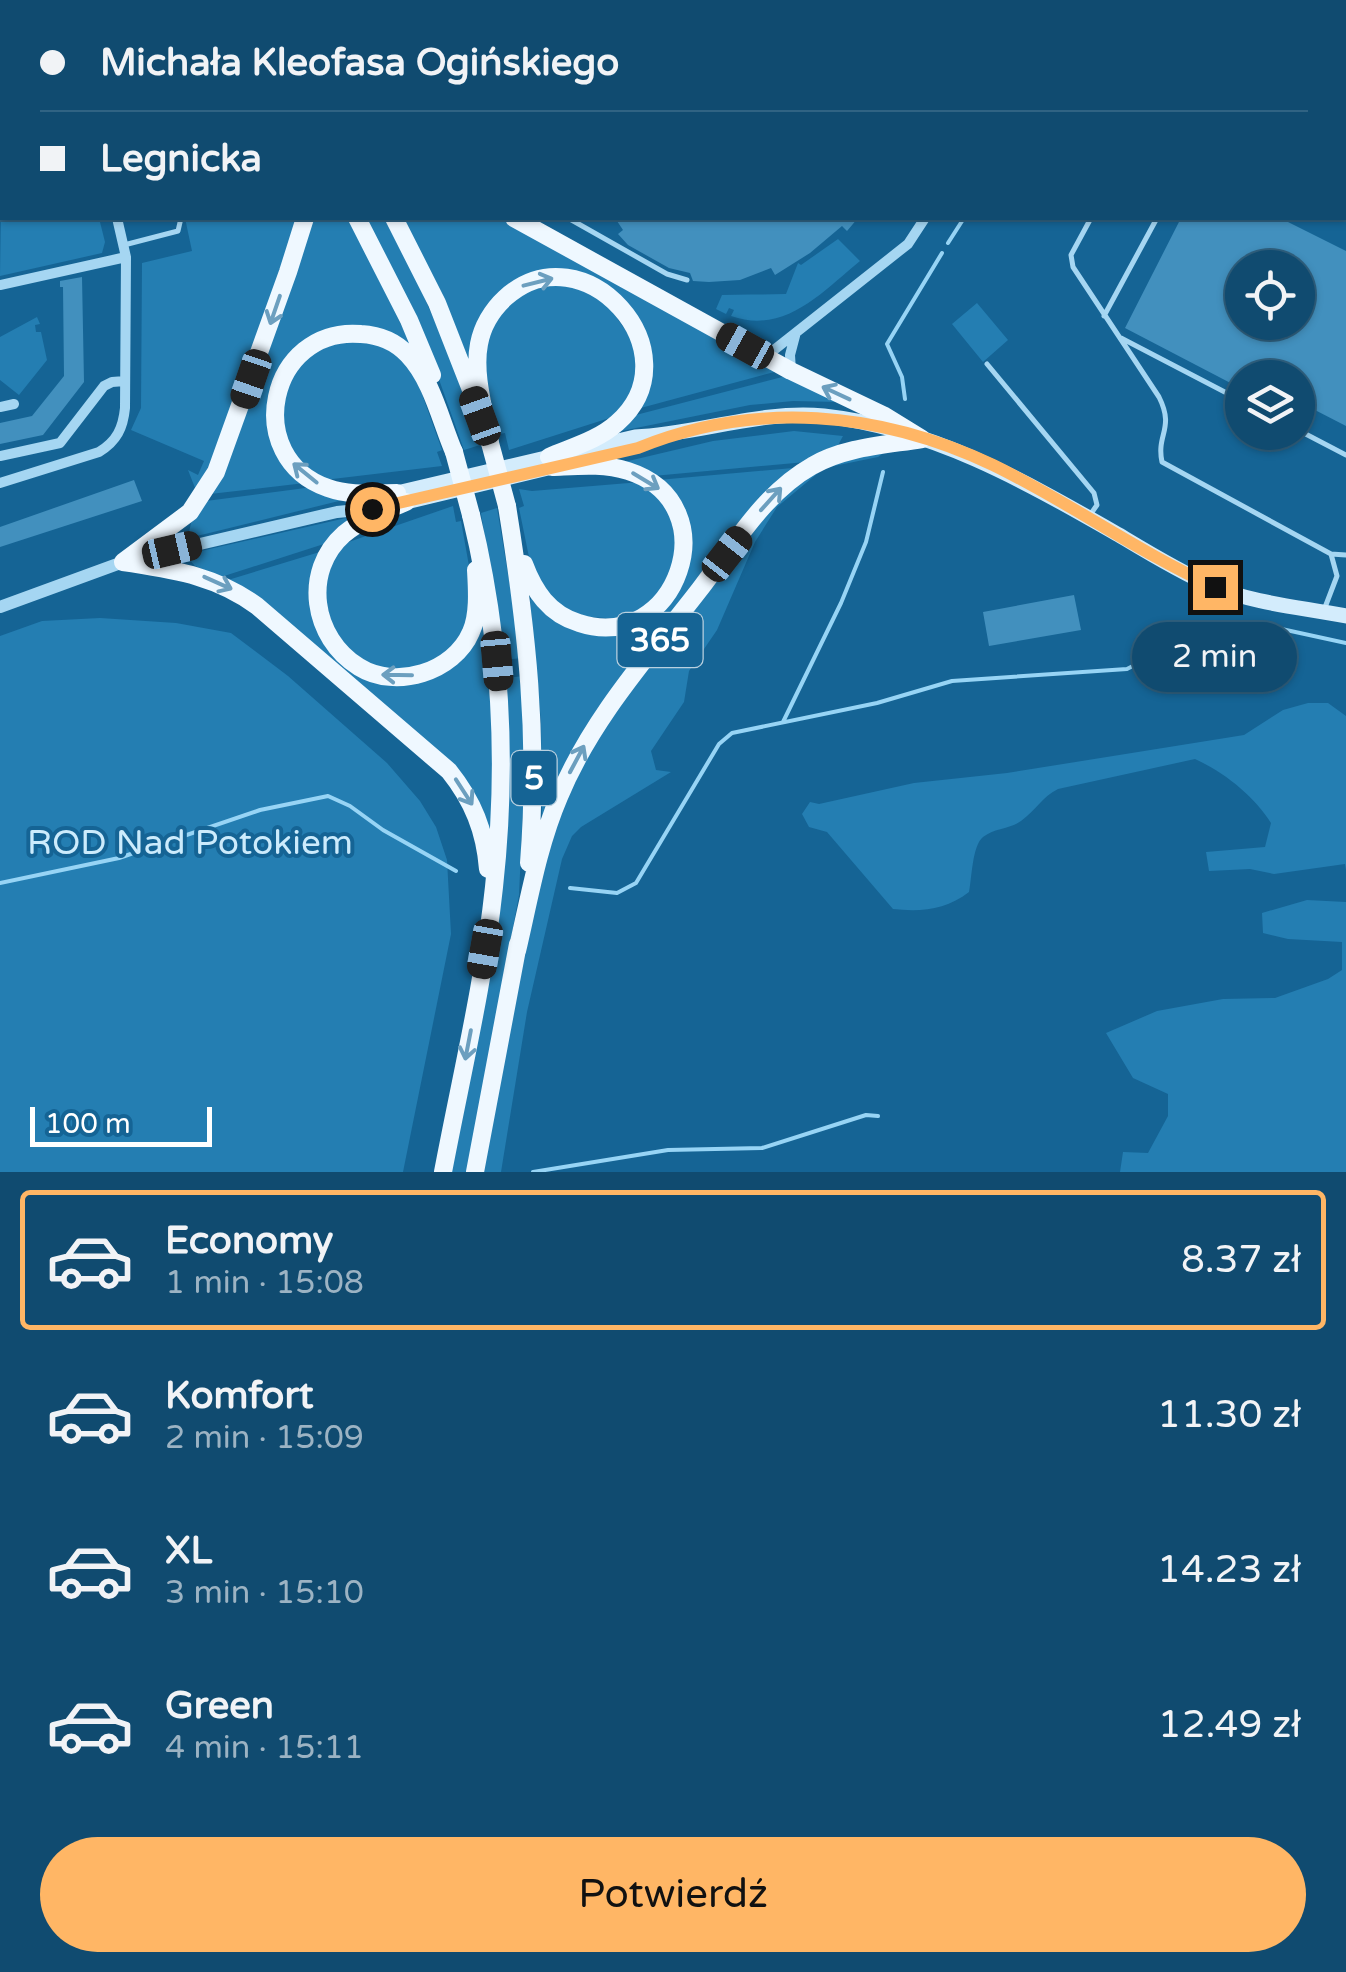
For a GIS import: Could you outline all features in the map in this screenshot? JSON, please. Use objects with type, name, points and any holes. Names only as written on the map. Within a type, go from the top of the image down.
[{"type":"main road","points":[[123,562],[190,512],[216,472],[304,220]]},
{"type":"main road","name":"5","points":[[358,220],[431,372],[454,452],[490,602],[502,729],[500,829],[485,949],[443,1172]]},
{"type":"main road","name":"5","points":[[395,220],[438,302],[490,442],[507,506],[534,722],[534,802],[517,951],[475,1172]]},
{"type":"main road","points":[[518,220],[791,372],[883,414],[922,439]]},
{"type":"main road","points":[[490,442],[479,375],[478,344],[486,322],[502,300],[524,285],[551,278],[578,280],[613,298],[628,314],[642,350],[643,374],[634,403],[616,425],[550,462]]},
{"type":"main road","points":[[401,498],[328,488],[309,478],[288,456],[277,431],[276,397],[286,370],[303,351],[342,334],[363,334],[392,342],[410,356],[422,375],[454,452]]},
{"type":"main road","points":[[471,515],[477,584],[471,633],[454,655],[429,672],[381,675],[356,665],[328,634],[318,609],[317,586],[326,556],[345,533],[401,498],[636,438],[795,415],[840,418],[922,439],[994,466],[1215,587],[1250,599],[1345,612]]},
{"type":"main road","name":"365","points":[[517,951],[549,824],[583,748],[627,683],[759,512],[785,484],[819,462],[851,451],[922,439]]},
{"type":"main road","points":[[507,506],[531,582],[552,610],[572,621],[602,627],[632,622],[653,609],[674,584],[684,556],[680,521],[667,496],[646,479],[618,468],[550,462]]},
{"type":"main road","points":[[123,562],[195,574],[234,590],[449,771],[475,811],[485,847],[485,949]]},
{"type":"street","points":[[0,483],[87,457],[109,446],[121,430],[125,251],[117,220]]},
{"type":"street","points":[[766,357],[908,244],[924,220]]},
{"type":"street","points":[[0,284],[125,251]]},
{"type":"street","points":[[791,372],[790,356],[796,336]]},
{"type":"street","points":[[0,456],[60,442],[104,386],[125,381]]},
{"type":"street","points":[[0,406],[14,404]]},
{"type":"street","points":[[0,607],[123,562],[338,512],[356,503],[401,498]]},
{"type":"lane","points":[[125,251],[178,231],[181,220]]},
{"type":"lane","points":[[578,220],[667,274],[687,280]]},
{"type":"lane","points":[[1089,220],[1071,256],[1072,268],[1168,414],[1160,446],[1162,462],[1331,554],[1346,555]]},
{"type":"lane","points":[[1104,316],[1157,220]]},
{"type":"lane","points":[[1118,336],[1225,392]]},
{"type":"lane","points":[[986,364],[1094,494],[1096,506],[1088,518]]},
{"type":"lane","points":[[1315,439],[1346,455]]},
{"type":"lane","points":[[1324,612],[1337,576],[1331,554]]},
{"type":"green space","points":[[1,220],[100,220],[105,242],[102,253],[0,276]]},
{"type":"green space","points":[[185,220],[298,220],[220,450],[197,493],[188,470],[198,475],[204,461],[131,430],[141,408],[142,263],[192,251]]},
{"type":"green space","points":[[309,220],[350,220],[411,345],[333,330],[270,395],[305,483],[210,494]]},
{"type":"green space","points":[[367,220],[387,220],[438,329],[480,445],[464,450],[424,337]]},
{"type":"green space","points":[[404,220],[506,220],[778,371],[637,409],[649,365],[609,288],[514,284],[469,360]]},
{"type":"green space","points":[[838,239],[860,261],[802,307],[769,320],[750,320],[731,316],[734,310],[729,308],[726,314],[716,309],[722,295],[786,294],[798,263],[801,265]]},
{"type":"green space","points":[[562,284],[603,298],[635,344],[636,383],[619,415],[509,450],[505,433],[499,434],[485,384],[483,351],[496,317],[526,291]]},
{"type":"green space","points":[[977,303],[1008,340],[983,362],[952,324]]},
{"type":"green space","points":[[37,317],[40,324],[35,325],[36,332],[41,332],[47,360],[19,395],[0,380],[0,337]]},
{"type":"green space","points":[[344,340],[381,344],[412,366],[442,450],[437,452],[442,466],[324,480],[304,467],[284,438],[283,390],[306,356]]},
{"type":"green space","points":[[786,376],[839,402],[750,405],[621,431],[632,416]]},
{"type":"green space","points":[[794,431],[843,436],[836,449],[806,462],[653,476],[624,462],[713,441]]},
{"type":"green space","points":[[885,452],[878,457],[824,468],[840,460]]},
{"type":"green space","points":[[793,468],[622,679],[542,822],[541,722],[530,600],[614,632],[688,566],[658,480]]},
{"type":"green space","points":[[824,468],[777,507],[755,542],[717,630],[689,671],[684,702],[651,751],[656,770],[671,772],[572,836],[562,859],[527,1012],[501,1172],[481,1172],[523,953],[545,856],[564,800],[598,734],[763,516],[802,479]]},
{"type":"green space","points":[[641,482],[669,508],[678,556],[655,600],[622,619],[574,616],[551,600],[530,562],[519,489]]},
{"type":"green space","points":[[313,487],[347,499],[201,535],[189,532],[192,519],[206,501]]},
{"type":"green space","points":[[453,506],[456,522],[461,521],[474,594],[469,624],[450,651],[416,669],[389,670],[359,660],[333,631],[323,586],[340,545]]},
{"type":"green space","points":[[497,508],[522,658],[504,660],[481,513]]},
{"type":"green space","points":[[349,520],[327,543],[221,577],[195,566],[189,559],[192,553]]},
{"type":"green space","points":[[323,551],[330,647],[411,682],[483,625],[493,695],[489,832],[480,808],[228,580]]},
{"type":"green space","name":"ROD Nad Potokiem","points":[[100,618],[176,623],[231,633],[288,676],[387,763],[420,801],[436,827],[447,860],[451,934],[403,1172],[0,1172],[0,636],[42,621]]},
{"type":"green space","points":[[524,676],[527,721],[519,895],[468,1172],[449,1172],[492,950],[506,678]]},
{"type":"green space","points":[[1308,703],[1328,703],[1346,716],[1346,870],[1345,864],[1274,874],[1250,869],[1209,871],[1206,852],[1265,847],[1271,823],[1238,786],[1195,759],[1058,789],[1021,821],[983,837],[975,855],[969,892],[933,908],[893,909],[827,832],[809,827],[802,814],[810,802],[819,804],[914,783],[1007,773],[1244,735],[1283,710]]},
{"type":"green space","points":[[1307,900],[1346,902],[1346,1172],[1120,1172],[1123,1152],[1148,1153],[1168,1116],[1168,1094],[1133,1078],[1106,1033],[1157,1011],[1223,999],[1275,998],[1342,970],[1342,942],[1288,939],[1263,933],[1262,913]]},
{"type":"building","points":[[616,220],[856,220],[847,231],[842,226],[775,275],[771,268],[740,280],[709,282],[693,281],[690,273],[669,268],[628,245],[618,234],[623,230]]},
{"type":"building","points":[[1180,220],[1284,220],[1346,251],[1346,426],[1315,410],[1315,360],[1225,360],[1225,380],[1125,328]]},
{"type":"building","points":[[82,277],[84,382],[43,435],[0,444],[0,423],[32,416],[64,376],[60,281]]},
{"type":"building","points":[[134,480],[142,501],[0,547],[0,527]]},
{"type":"building","points":[[1074,595],[1081,630],[989,646],[983,612]]},
{"type":"waterway","points":[[948,243],[963,220]]},
{"type":"waterway","points":[[905,399],[902,377],[887,344],[942,253]]},
{"type":"waterway","points":[[783,722],[866,542],[883,472]]},
{"type":"waterway","points":[[570,888],[617,893],[636,883],[719,744],[732,733],[877,703],[952,681],[1127,669],[1177,643],[1277,628],[1346,643]]},
{"type":"waterway","points":[[0,883],[119,858],[260,810],[328,796],[456,871]]},
{"type":"waterway","points":[[533,1172],[668,1150],[762,1148],[866,1115],[878,1116]]},
{"type":"route","points":[[372,509],[738,421],[820,416],[879,427],[970,454],[1215,587]]}]
